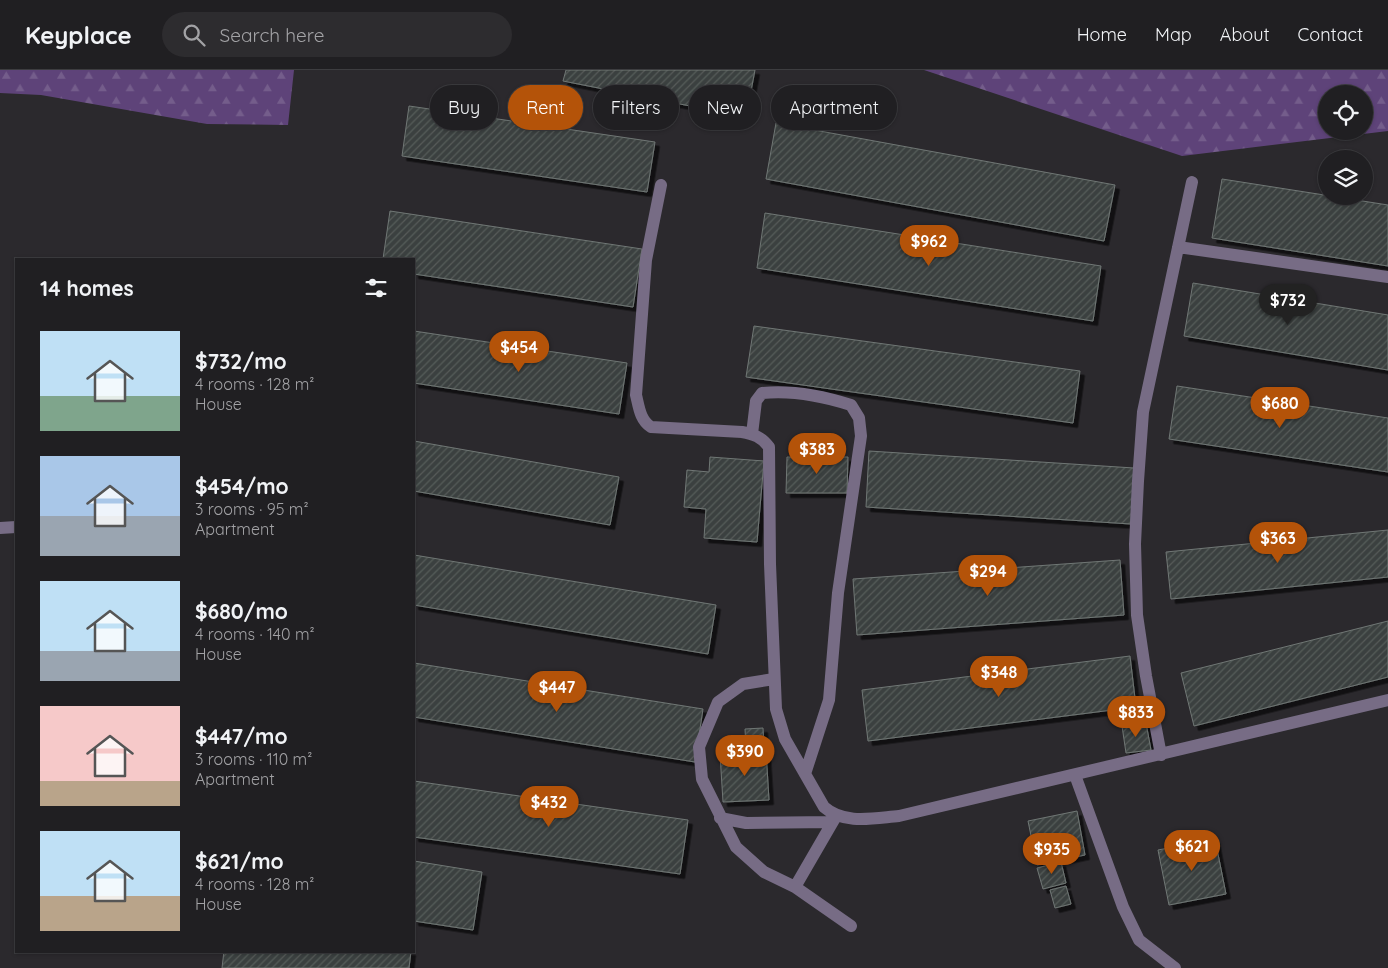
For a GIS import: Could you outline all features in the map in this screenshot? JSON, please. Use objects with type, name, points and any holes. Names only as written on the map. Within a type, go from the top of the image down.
[{"type":"lane","points":[[1161,755],[1137,615],[1135,544],[1143,412],[1192,182]]},
{"type":"lane","points":[[661,185],[646,260],[638,346],[636,395],[645,423],[651,427],[752,434],[764,440],[769,447],[770,564],[776,709],[780,728],[824,807],[834,819]]},
{"type":"lane","points":[[1178,248],[1388,277]]},
{"type":"lane","points":[[752,434],[756,401],[762,393],[773,392],[828,398],[851,405],[859,418],[861,436],[838,593],[829,700],[805,774]]},
{"type":"lane","points":[[0,528],[15,527]]},
{"type":"lane","points":[[774,679],[743,684],[718,702],[699,747],[702,779],[736,847],[764,872],[796,887],[851,926]]},
{"type":"lane","points":[[720,818],[746,823],[899,816],[1388,700]]},
{"type":"lane","points":[[1075,775],[1123,907],[1139,940],[1175,968]]},
{"type":"lane","points":[[796,887],[834,819]]},
{"type":"green space","points":[[0,70],[294,70],[288,125],[207,124],[41,95],[0,93]]},
{"type":"green space","points":[[924,70],[1388,70],[1388,131],[1373,133],[1373,85],[1318,85],[1318,139],[1182,156]]},
{"type":"building","points":[[566,70],[755,70],[752,85],[689,85],[689,106],[679,104],[679,85],[593,85],[593,87],[563,81]]},
{"type":"building","points":[[409,106],[430,109],[430,130],[498,130],[498,119],[508,120],[508,130],[573,130],[655,142],[647,192],[402,156]]},
{"type":"building","points":[[775,130],[814,130],[1115,185],[1104,241],[766,179]]},
{"type":"building","points":[[1222,179],[1318,194],[1318,205],[1373,205],[1373,203],[1388,205],[1388,266],[1212,238]]},
{"type":"building","points":[[390,211],[642,249],[633,307],[415,274],[415,258],[383,258]]},
{"type":"building","points":[[765,213],[1101,266],[1093,321],[757,268]]},
{"type":"building","points":[[1193,283],[1388,315],[1388,370],[1184,336]]},
{"type":"building","points":[[754,326],[1080,371],[1073,423],[746,377]]},
{"type":"building","points":[[415,331],[627,363],[619,414],[415,383]]},
{"type":"building","points":[[1177,386],[1388,418],[1388,472],[1169,439]]},
{"type":"building","points":[[415,441],[619,477],[610,525],[415,491]]},
{"type":"building","points":[[869,451],[1134,468],[1131,524],[866,507]]},
{"type":"building","points":[[710,457],[764,461],[757,542],[704,538],[706,509],[684,507],[687,470],[709,472]]},
{"type":"building","points":[[787,457],[848,457],[847,493],[786,493]]},
{"type":"building","points":[[1388,530],[1388,577],[1171,599],[1166,552]]},
{"type":"building","points":[[415,555],[716,605],[708,654],[415,605]]},
{"type":"building","points":[[1120,560],[1124,615],[857,635],[853,579]]},
{"type":"building","points":[[1388,621],[1388,677],[1194,726],[1181,673]]},
{"type":"building","points":[[1130,656],[1136,707],[868,741],[862,690]]},
{"type":"building","points":[[415,663],[703,709],[695,762],[415,717]]},
{"type":"building","points":[[1146,723],[1151,750],[1126,753],[1122,726]]},
{"type":"building","points":[[763,728],[764,747],[746,748],[745,729]]},
{"type":"building","points":[[766,751],[769,800],[723,802],[720,754]]},
{"type":"building","points":[[415,781],[688,820],[680,874],[415,837]]},
{"type":"building","points":[[1077,811],[1085,855],[1037,865],[1028,821]]},
{"type":"building","points":[[1215,839],[1226,894],[1169,905],[1158,850]]},
{"type":"building","points":[[415,861],[482,872],[473,930],[415,921]]},
{"type":"building","points":[[1061,862],[1066,883],[1043,889],[1037,868]]},
{"type":"building","points":[[1066,886],[1071,904],[1055,908],[1050,890]]},
{"type":"building","points":[[224,953],[411,953],[409,968],[222,968]]}]
